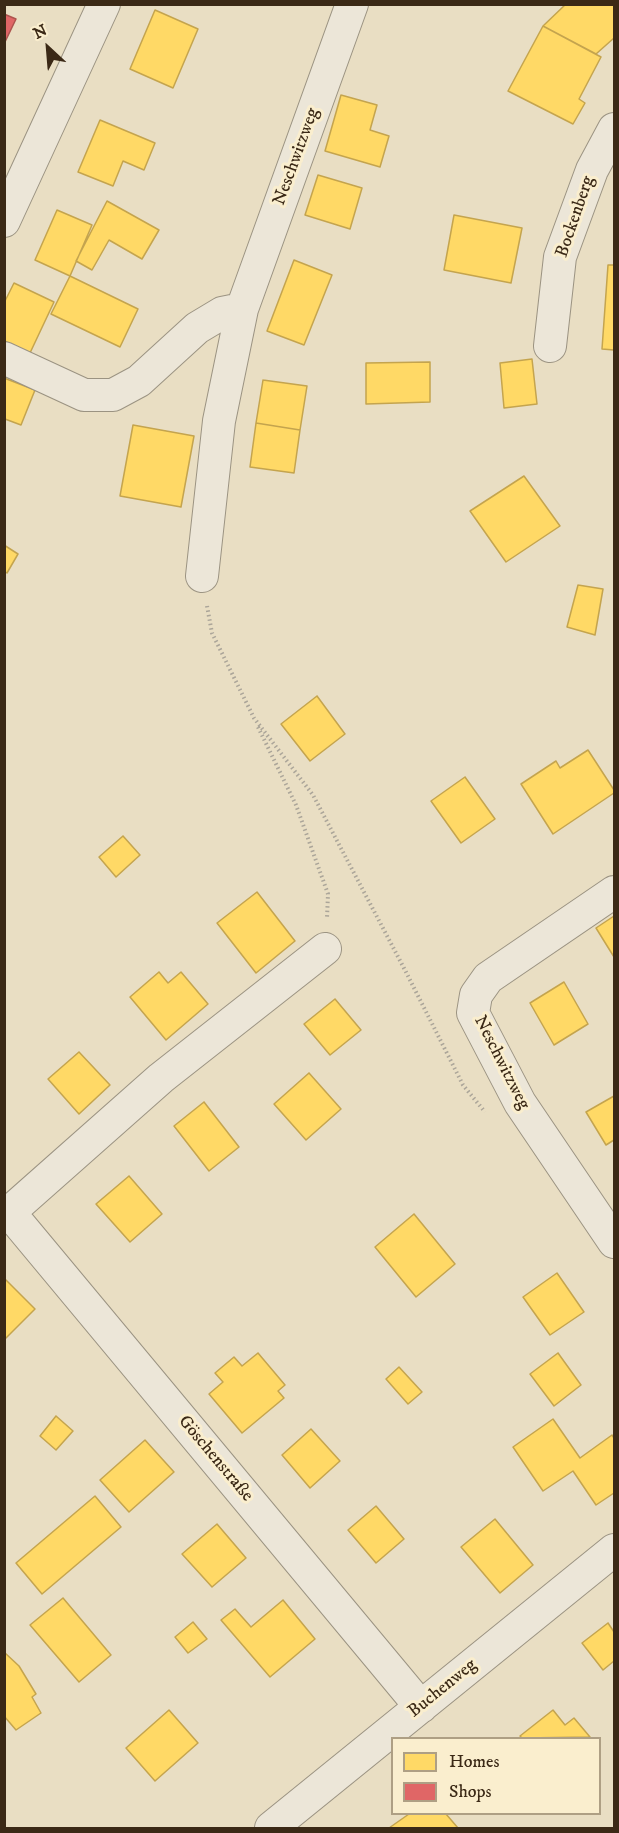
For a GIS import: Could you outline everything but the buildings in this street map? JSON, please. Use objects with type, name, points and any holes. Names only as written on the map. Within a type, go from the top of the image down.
[{"type":"street","points":[[4,221],[104,4]]},
{"type":"street","name":"Neschwitzweg","points":[[202,576],[219,421],[242,309],[352,4]]},
{"type":"street","name":"Bockenberg","points":[[550,346],[560,257],[592,170],[615,129]]},
{"type":"street","points":[[4,358],[84,395],[114,395],[139,381],[197,328],[222,313],[242,309]]},
{"type":"street","name":"Neschwitzweg","points":[[615,892],[488,978],[476,995],[473,1012],[520,1103],[615,1242]]},
{"type":"street","name":"Göschenstraße","points":[[325,950],[161,1078],[7,1215],[421,1707]]},
{"type":"street","name":"Buchenweg","points":[[271,1828],[615,1550]]},
{"type":"path","points":[[202,576],[212,633],[296,805],[328,894]]},
{"type":"path","points":[[254,718],[313,795],[463,1085],[492,1121]]}]
